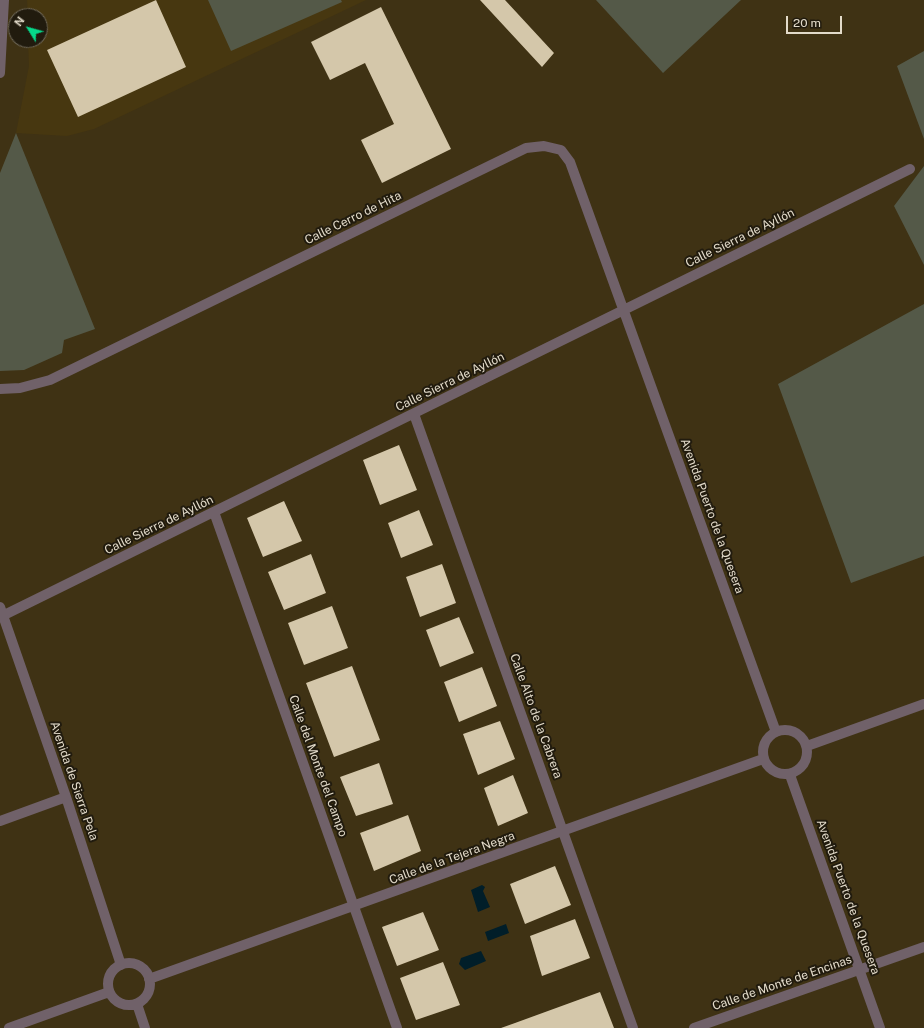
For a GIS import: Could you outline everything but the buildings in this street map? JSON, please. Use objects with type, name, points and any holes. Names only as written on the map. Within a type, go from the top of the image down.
[{"type":"street","points":[[0,73],[4,0]]},
{"type":"street","name":"Calle Cerro de Hita","points":[[0,389],[20,388],[50,380],[526,148],[544,146],[561,150],[570,162],[624,310]]},
{"type":"street","name":"Calle Sierra de Ayllón","points":[[1,613],[214,512],[910,169]]},
{"type":"street","name":"Avenida Puerto de la Quesera","points":[[624,310],[776,732]]},
{"type":"street","name":"Calle Alto de la Cabrera","points":[[414,414],[633,1028]]},
{"type":"street","name":"Calle del Monte del Campo","points":[[214,512],[397,1028]]},
{"type":"street","name":"Avenida de Sierra Pela","points":[[1,613],[66,797],[121,965]]},
{"type":"street","points":[[807,746],[924,704]]},
{"type":"street","points":[[786,730],[795,732],[807,746],[808,757],[800,770],[790,775],[776,773],[767,766],[763,759],[766,741],[776,732],[786,730]]},
{"type":"street","name":"Calle de la Tejera Negra","points":[[149,980],[763,759]]},
{"type":"street","name":"Avenida Puerto de la Quesera","points":[[790,775],[880,1028]]},
{"type":"street","points":[[0,821],[66,797]]},
{"type":"street","name":"Calle de Monte de Encinas","points":[[694,1028],[924,947]]},
{"type":"street","points":[[129,963],[137,964],[144,969],[149,980],[150,984],[148,992],[144,999],[137,1004],[120,1004],[109,992],[109,976],[114,969],[121,965],[129,963]]},
{"type":"street","points":[[9,1028],[109,992]]},
{"type":"street","points":[[137,1004],[145,1028]]},
{"type":"shaded area","points":[[27,0],[366,0],[94,129],[67,136],[16,133],[29,66],[28,48],[48,48],[48,8],[28,8]]},
{"type":"green space","points":[[208,0],[341,0],[342,2],[231,51]]},
{"type":"green space","points":[[596,0],[741,0],[663,73]]},
{"type":"green space","points":[[924,51],[924,139],[897,66]]},
{"type":"green space","points":[[16,133],[95,329],[64,340],[62,353],[24,370],[0,371],[0,173]]},
{"type":"green space","points":[[924,166],[924,265],[894,206]]},
{"type":"green space","points":[[924,304],[924,556],[851,583],[778,384]]},
{"type":"water","points":[[482,885],[485,887],[483,891],[490,907],[478,912],[471,890]]},
{"type":"water","points":[[506,924],[509,933],[488,941],[485,932]]},
{"type":"water","points":[[481,951],[486,961],[465,970],[459,964],[461,958]]}]
